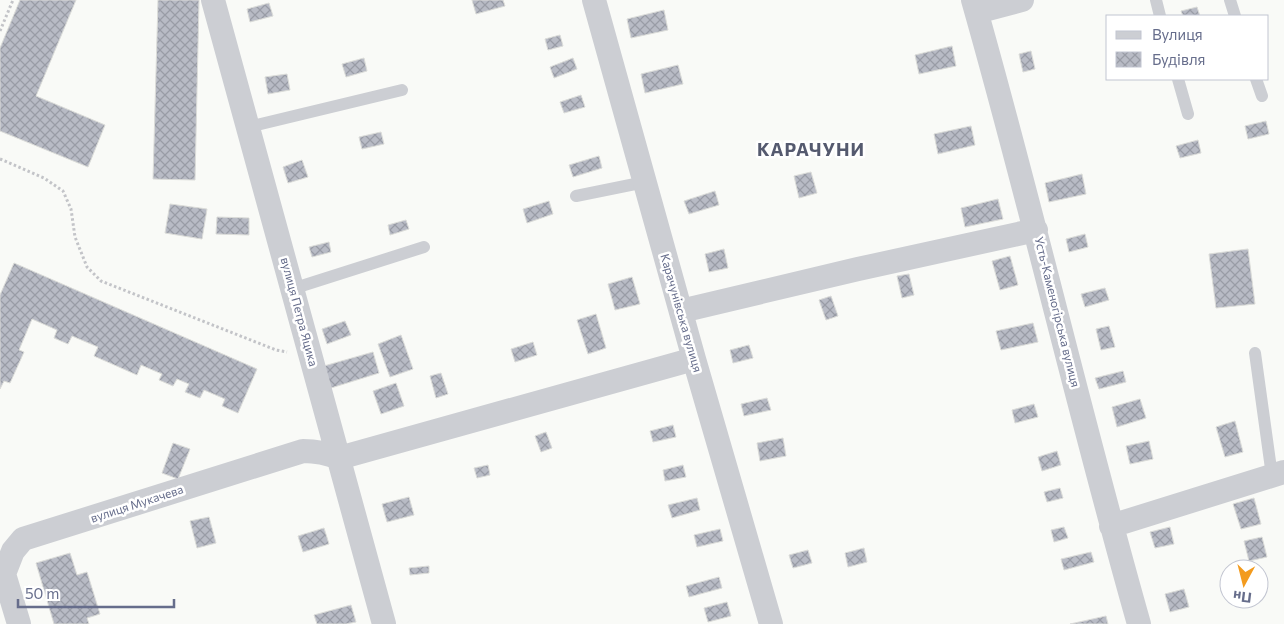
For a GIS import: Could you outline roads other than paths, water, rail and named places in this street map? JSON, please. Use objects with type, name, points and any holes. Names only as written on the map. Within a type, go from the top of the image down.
[{"type":"street","name":"вулиця Петра Яцика","points":[[213,0],[384,624]]},
{"type":"street","name":"Карачунівська вулиця","points":[[594,0],[694,359],[771,624]]},
{"type":"street","points":[[975,6],[1022,0]]},
{"type":"street","name":"Усть-Каменогірська вулиця","points":[[975,6],[1036,230],[1111,526],[1139,624]]},
{"type":"street","points":[[681,311],[858,269],[1036,230]]},
{"type":"street","points":[[339,458],[694,359]]},
{"type":"street","name":"вулиця Мукачева","points":[[19,624],[5,592],[4,574],[13,551],[24,540],[303,451],[316,451],[339,458]]},
{"type":"street","points":[[1111,526],[1278,474]]},
{"type":"lane","points":[[1156,0],[1160,15]]},
{"type":"lane","points":[[1230,0],[1235,15]]},
{"type":"lane","points":[[1178,80],[1188,114]]},
{"type":"lane","points":[[1256,80],[1262,96]]},
{"type":"lane","points":[[248,127],[402,90]]},
{"type":"lane","points":[[576,196],[644,182]]},
{"type":"lane","points":[[292,289],[424,247]]},
{"type":"lane","points":[[1255,353],[1278,474]]},
{"type":"district","name":"КАРАЧУНИ","points":[[811,150]]}]
